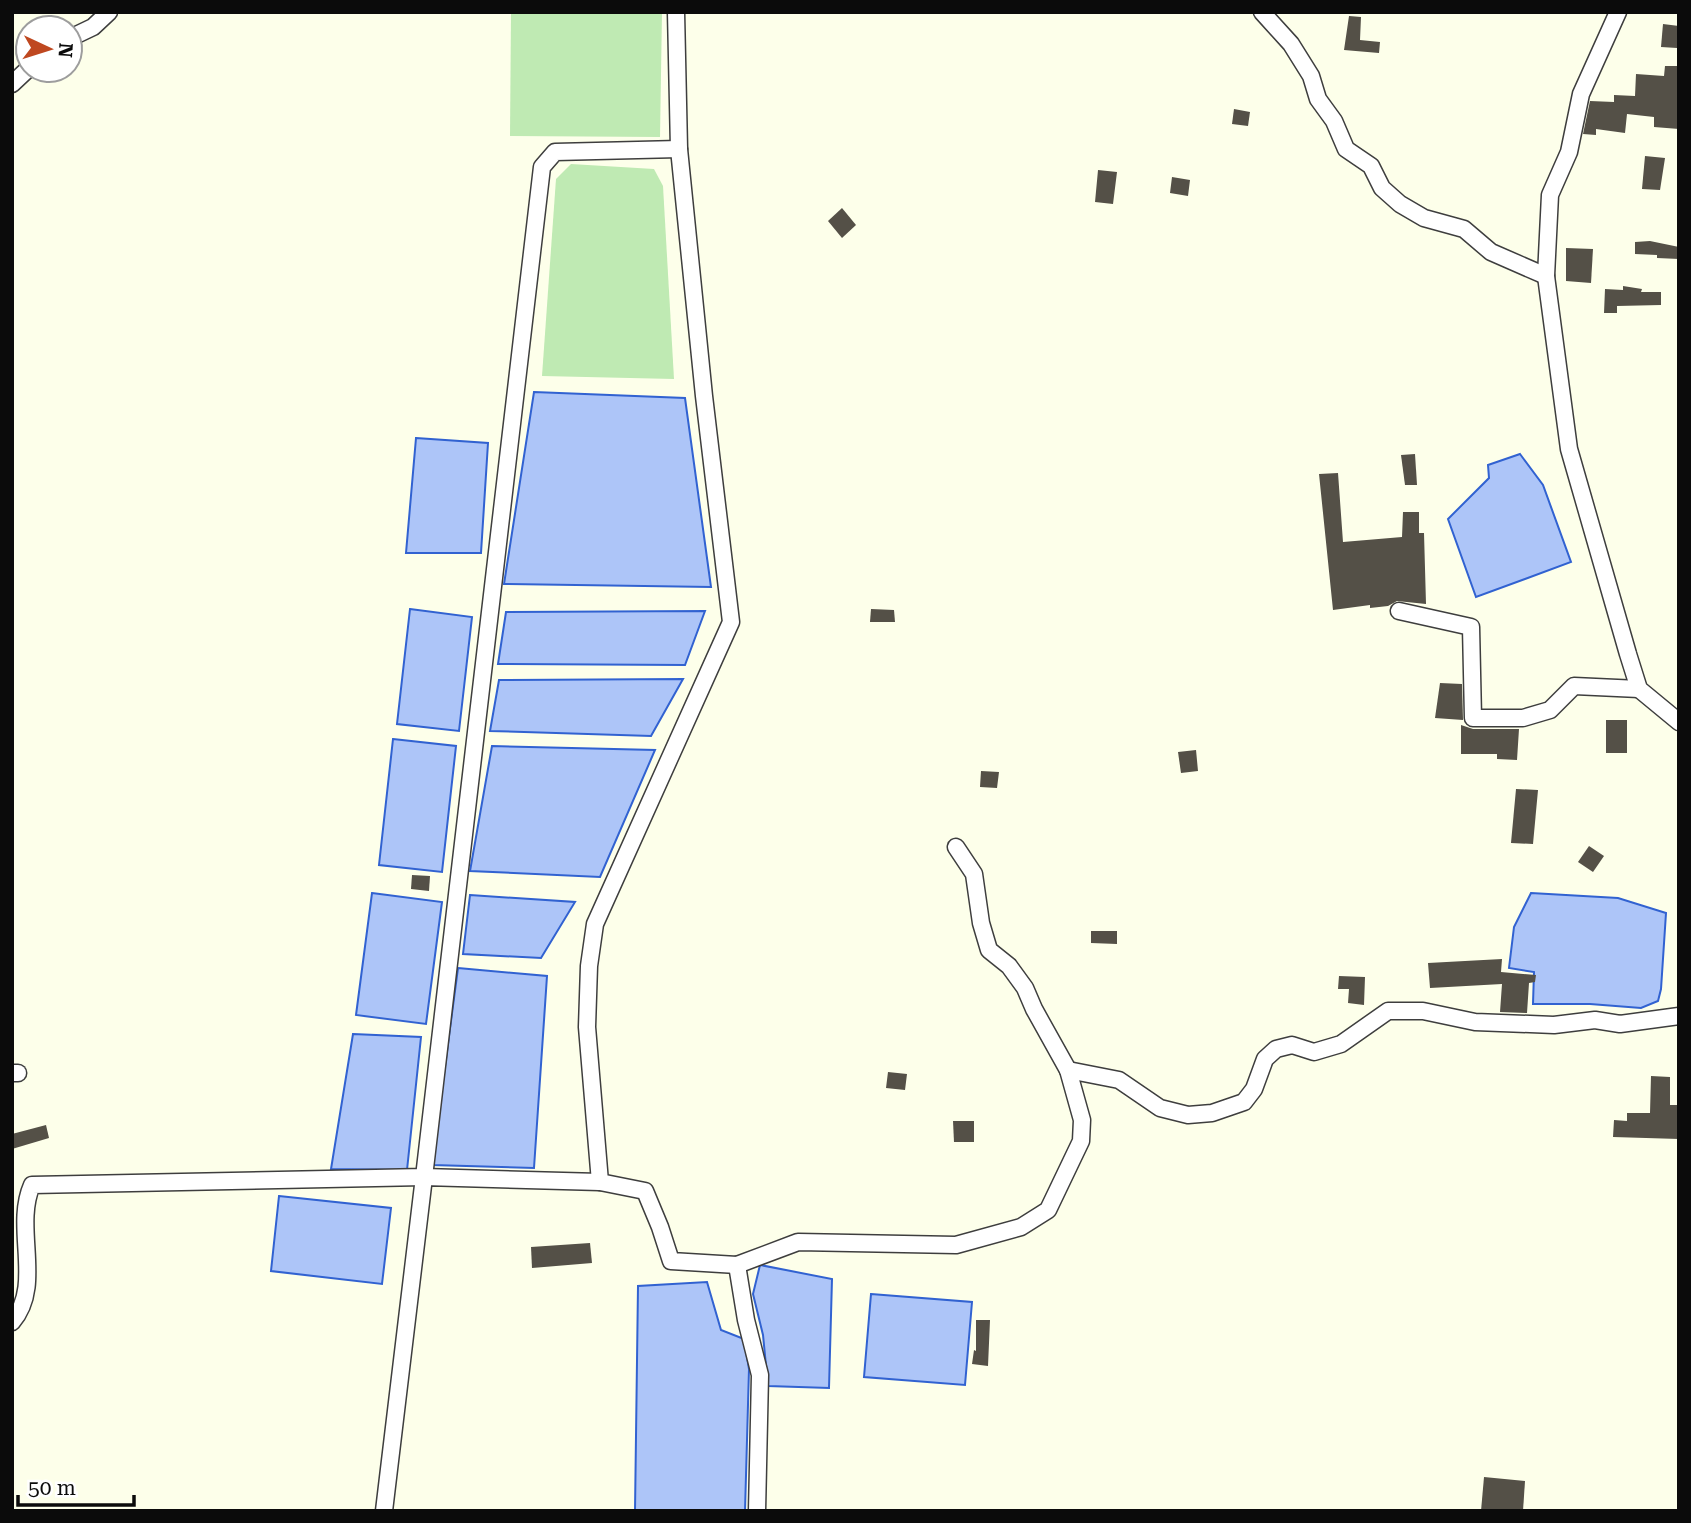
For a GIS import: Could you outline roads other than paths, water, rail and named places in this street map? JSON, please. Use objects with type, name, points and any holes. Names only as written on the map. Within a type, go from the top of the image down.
[{"type":"street","points":[[84,31],[109,12]]},
{"type":"street","points":[[600,1182],[587,1027],[589,966],[595,924],[731,622],[704,396],[679,149],[676,12]]},
{"type":"street","points":[[1262,12],[1291,44],[1311,76],[1318,99],[1334,121],[1346,149],[1371,166],[1382,188],[1400,204],[1424,218],[1464,229],[1491,252],[1546,276]]},
{"type":"street","points":[[1618,12],[1581,94],[1569,152],[1550,195],[1546,276],[1569,449],[1639,689],[1679,722]]},
{"type":"street","points":[[384,1511],[542,167],[555,152],[679,149]]},
{"type":"street","points":[[1399,611],[1471,627],[1474,718],[1523,718],[1550,710],[1574,686],[1639,689]]},
{"type":"street","points":[[12,1322],[20,1313],[27,1280],[26,1199],[32,1185],[424,1177],[600,1182],[645,1191],[671,1261],[737,1265],[798,1242],[956,1245],[1021,1227],[1048,1210],[1081,1141],[1082,1120],[1068,1070],[1025,988],[1009,966],[989,950],[981,923],[974,874],[956,847]]},
{"type":"street","points":[[1068,1070],[1119,1080],[1160,1108],[1188,1115],[1212,1113],[1244,1101],[1254,1089],[1265,1059],[1276,1049],[1292,1045],[1314,1052],[1341,1044],[1388,1011],[1423,1012],[1475,1022],[1554,1025],[1595,1020],[1620,1024],[1679,1016]]},
{"type":"street","points":[[737,1265],[746,1320],[760,1375],[757,1511]]},
{"type":"water","points":[[534,392],[685,398],[711,587],[504,584]]},
{"type":"water","points":[[416,438],[488,443],[481,553],[406,553]]},
{"type":"water","points":[[1520,454],[1543,485],[1571,562],[1476,597],[1448,519],[1489,478],[1488,465]]},
{"type":"water","points":[[410,609],[472,617],[459,731],[397,724]]},
{"type":"water","points":[[705,611],[685,665],[498,664],[506,612]]},
{"type":"water","points":[[683,679],[651,736],[490,731],[499,680]]},
{"type":"water","points":[[393,739],[456,746],[442,872],[379,865]]},
{"type":"water","points":[[492,746],[655,750],[600,877],[470,871]]},
{"type":"water","points":[[372,893],[442,902],[426,1024],[356,1015]]},
{"type":"water","points":[[1531,893],[1618,898],[1666,913],[1658,1001],[1641,1008],[1590,1004],[1533,1004],[1534,972],[1509,968],[1514,927]]},
{"type":"water","points":[[470,895],[575,902],[541,958],[463,954]]},
{"type":"water","points":[[458,968],[547,976],[534,1168],[432,1165]]},
{"type":"water","points":[[353,1034],[421,1037],[407,1170],[331,1169]]},
{"type":"water","points":[[279,1196],[391,1208],[382,1284],[271,1271]]},
{"type":"water","points":[[760,1265],[832,1279],[829,1388],[768,1386],[763,1335],[753,1294]]},
{"type":"water","points":[[707,1282],[721,1330],[744,1339],[749,1369],[745,1511],[635,1511],[638,1286]]},
{"type":"water","points":[[871,1294],[972,1302],[965,1385],[864,1377]]}]
